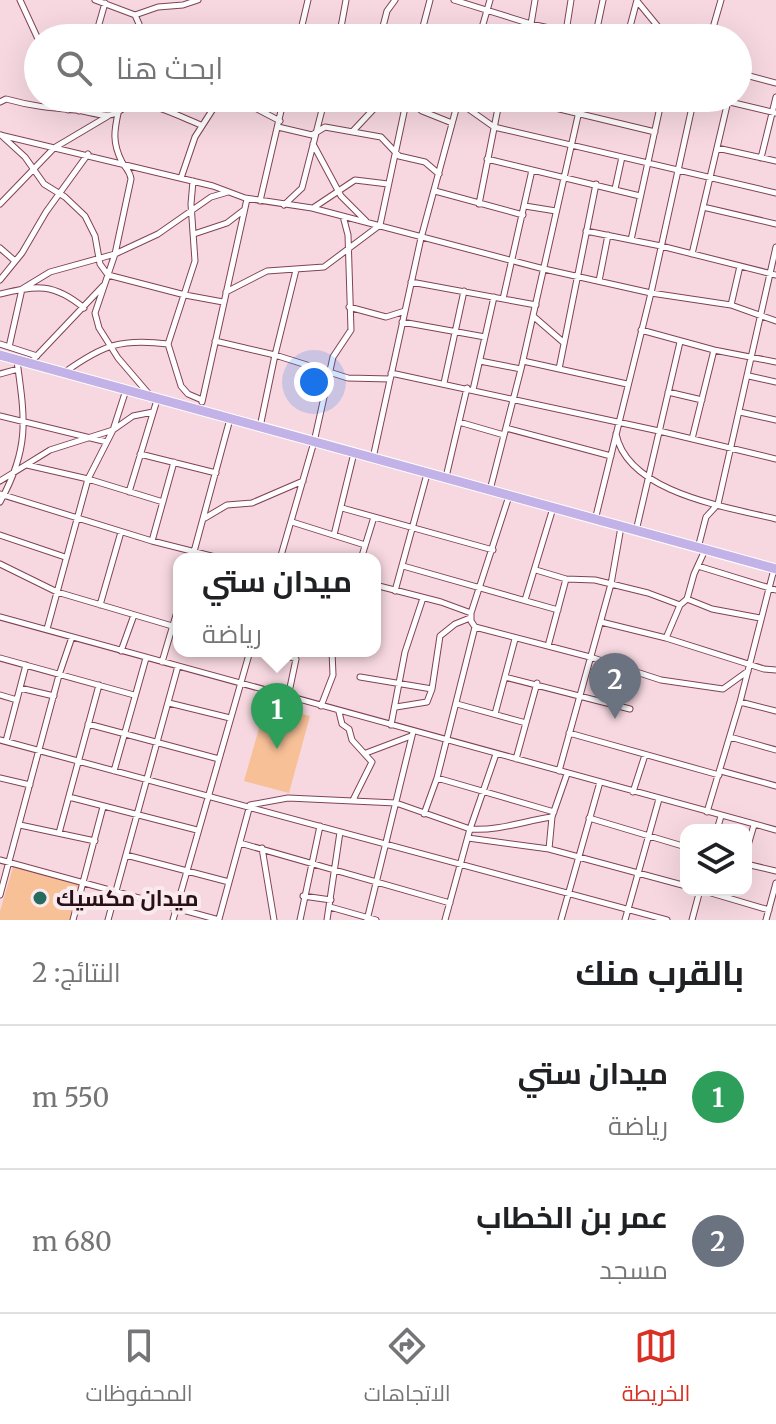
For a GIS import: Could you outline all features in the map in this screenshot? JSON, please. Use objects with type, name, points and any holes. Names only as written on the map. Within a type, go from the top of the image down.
[{"type":"highway","points":[[0,355],[17,364],[33,359],[64,373],[154,398],[201,406],[260,428],[775,569]]},
{"type":"street","points":[[20,0],[31,24]]},
{"type":"street","points":[[95,0],[135,15],[158,7],[198,0]]},
{"type":"street","points":[[302,24],[308,0]]},
{"type":"street","points":[[342,24],[346,0]]},
{"type":"street","points":[[383,24],[395,0]]},
{"type":"street","points":[[424,24],[430,0]]},
{"type":"street","points":[[454,0],[531,24],[535,0]]},
{"type":"street","points":[[483,24],[490,0]]},
{"type":"street","points":[[567,24],[571,0]]},
{"type":"street","points":[[597,24],[603,0]]},
{"type":"street","points":[[637,0],[656,24]]},
{"type":"street","points":[[631,24],[637,0]]},
{"type":"street","points":[[714,24],[721,0]]},
{"type":"street","points":[[99,24],[105,3]]},
{"type":"street","points":[[135,15],[138,24]]},
{"type":"street","points":[[752,77],[776,83]]},
{"type":"street","points":[[761,158],[776,97]]},
{"type":"street","points":[[0,102],[6,99],[24,103]]},
{"type":"street","points":[[752,107],[774,112]]},
{"type":"street","points":[[86,112],[109,115],[120,112]]},
{"type":"street","points":[[164,112],[201,125]]},
{"type":"street","points":[[181,178],[201,125],[210,112]]},
{"type":"street","points":[[259,112],[279,124],[314,134],[325,127],[381,137],[401,157],[425,162],[439,174]]},
{"type":"street","points":[[260,201],[281,112]]},
{"type":"street","points":[[284,205],[302,188],[321,112]]},
{"type":"street","points":[[353,131],[371,112]]},
{"type":"street","points":[[226,292],[267,271],[324,267],[380,225],[403,112]]},
{"type":"street","points":[[424,112],[452,123]]},
{"type":"street","points":[[372,459],[421,238],[454,112]]},
{"type":"street","points":[[474,112],[494,127],[776,193]]},
{"type":"street","points":[[479,204],[497,112]]},
{"type":"street","points":[[574,112],[655,132]]},
{"type":"street","points":[[631,240],[659,112]]},
{"type":"street","points":[[595,520],[651,293],[691,112]]},
{"type":"street","points":[[692,254],[725,112]]},
{"type":"street","points":[[490,491],[514,400],[578,113]]},
{"type":"street","points":[[118,114],[113,131],[131,179],[115,254],[95,313],[99,328],[110,346],[130,374],[154,398],[153,412],[129,492]]},
{"type":"street","points":[[0,204],[54,148],[109,115]]},
{"type":"street","points":[[0,135],[193,181],[247,199],[312,208],[544,269],[651,293],[731,305],[776,321]]},
{"type":"street","points":[[0,135],[24,156],[44,184],[80,210],[90,224],[99,260],[108,275],[223,302]]},
{"type":"street","points":[[313,143],[339,192],[368,222]]},
{"type":"street","points":[[717,148],[776,161]]},
{"type":"street","points":[[0,280],[88,154]]},
{"type":"street","points":[[615,189],[622,157]]},
{"type":"street","points":[[487,159],[640,196]]},
{"type":"street","points":[[503,299],[532,170]]},
{"type":"street","points":[[312,208],[355,180],[388,184]]},
{"type":"street","points":[[193,181],[195,261],[168,344],[181,386],[201,406]]},
{"type":"street","points":[[559,369],[596,184]]},
{"type":"street","points":[[435,191],[523,215]]},
{"type":"street","points":[[9,347],[22,289],[50,272],[99,260],[158,234],[213,197],[229,192]]},
{"type":"street","points":[[201,406],[247,199]]},
{"type":"street","points":[[525,206],[556,211]]},
{"type":"street","points":[[703,207],[776,224]]},
{"type":"street","points":[[194,234],[227,223],[244,209]]},
{"type":"street","points":[[283,553],[314,442],[333,357],[349,335],[348,235],[343,216]]},
{"type":"street","points":[[586,231],[773,274]]},
{"type":"street","points":[[599,281],[608,235]]},
{"type":"street","points":[[666,638],[680,605],[687,599],[698,566],[706,517],[718,504],[749,376],[760,315],[773,274],[776,247]]},
{"type":"street","points":[[0,248],[15,261]]},
{"type":"street","points":[[731,305],[740,266]]},
{"type":"street","points":[[260,428],[296,270]]},
{"type":"street","points":[[411,282],[536,305]]},
{"type":"street","points":[[0,344],[33,359],[105,283]]},
{"type":"street","points":[[0,294],[22,289],[57,290],[84,308]]},
{"type":"street","points":[[444,383],[464,291]]},
{"type":"street","points":[[446,479],[459,422],[480,361],[494,297]]},
{"type":"street","points":[[349,307],[386,317],[405,311]]},
{"type":"street","points":[[533,316],[564,343]]},
{"type":"street","points":[[402,322],[485,337]]},
{"type":"street","points":[[641,330],[680,342],[776,362]]},
{"type":"street","points":[[64,373],[88,356],[110,346],[133,340],[168,344]]},
{"type":"street","points":[[215,341],[358,379],[391,376],[444,383],[776,459]]},
{"type":"street","points":[[636,531],[680,342]]},
{"type":"street","points":[[692,439],[714,350]]},
{"type":"street","points":[[480,361],[521,369]]},
{"type":"street","points":[[523,361],[627,384]]},
{"type":"street","points":[[0,374],[17,364],[25,422],[22,444],[1,497],[202,553]]},
{"type":"street","points":[[749,376],[776,382]]},
{"type":"street","points":[[47,629],[88,479],[113,430],[126,390]]},
{"type":"street","points":[[668,392],[702,400]]},
{"type":"street","points":[[0,481],[50,450],[113,430],[131,417],[153,412]]},
{"type":"street","points":[[740,412],[776,420]]},
{"type":"street","points":[[0,416],[107,442]]},
{"type":"street","points":[[195,551],[230,419]]},
{"type":"street","points":[[459,422],[611,456]]},
{"type":"street","points":[[616,432],[620,449],[649,477],[679,495],[776,519]]},
{"type":"street","points":[[334,535],[354,453]]},
{"type":"street","points":[[140,454],[216,473]]},
{"type":"street","points":[[152,541],[174,462]]},
{"type":"street","points":[[26,464],[163,502]]},
{"type":"street","points":[[395,591],[428,473]]},
{"type":"street","points":[[203,519],[225,506],[252,503],[304,481]]},
{"type":"street","points":[[424,814],[457,704],[475,627],[471,616],[509,496]]},
{"type":"street","points":[[342,508],[493,550]]},
{"type":"street","points":[[525,600],[553,508]]},
{"type":"street","points":[[363,553],[374,517]]},
{"type":"street","points":[[292,522],[365,545]]},
{"type":"street","points":[[559,771],[611,584],[621,527]]},
{"type":"street","points":[[100,605],[121,532]]},
{"type":"street","points":[[0,535],[65,557]]},
{"type":"street","points":[[0,564],[57,592],[173,626]]},
{"type":"street","points":[[403,566],[558,610]]},
{"type":"street","points":[[698,566],[773,588]]},
{"type":"street","points":[[707,812],[740,702],[760,618],[773,588],[775,569]]},
{"type":"street","points":[[536,570],[566,579],[593,579],[680,605]]},
{"type":"street","points":[[548,646],[566,579]]},
{"type":"street","points":[[381,587],[441,602],[471,616]]},
{"type":"street","points":[[391,725],[405,652],[423,598]]},
{"type":"street","points":[[687,599],[712,609],[760,618]]},
{"type":"street","points":[[121,651],[134,615]]},
{"type":"street","points":[[396,707],[426,703],[432,689],[440,636],[471,616]]},
{"type":"street","points":[[0,617],[391,725],[412,734],[446,739],[776,830]]},
{"type":"street","points":[[601,622],[666,638],[749,668],[776,670]]},
{"type":"street","points":[[475,627],[590,657],[661,680],[726,687],[749,668]]},
{"type":"street","points":[[162,662],[173,634]]},
{"type":"street","points":[[0,893],[72,637]]},
{"type":"street","points":[[495,714],[515,639]]},
{"type":"street","points":[[173,920],[248,657]]},
{"type":"street","points":[[288,697],[296,659],[290,657]]},
{"type":"street","points":[[321,706],[333,675],[332,657]]},
{"type":"street","points":[[0,658],[134,695]]},
{"type":"street","points":[[114,771],[146,658]]},
{"type":"street","points":[[26,665],[3,741],[250,805],[667,920]]},
{"type":"street","points":[[108,920],[178,666]]},
{"type":"street","points":[[360,677],[432,689]]},
{"type":"street","points":[[505,677],[630,709]]},
{"type":"street","points":[[516,759],[537,683]]},
{"type":"street","points":[[59,833],[99,685]]},
{"type":"street","points":[[20,688],[54,696]]},
{"type":"street","points":[[0,695],[17,700]]},
{"type":"street","points":[[740,702],[776,711]]},
{"type":"street","points":[[168,703],[230,718]]},
{"type":"street","points":[[457,704],[526,723]]},
{"type":"street","points":[[339,711],[342,724],[349,729],[352,740],[371,759],[372,767],[353,801]]},
{"type":"street","points":[[88,724],[219,759]]},
{"type":"street","points":[[569,733],[645,755],[776,786]]},
{"type":"street","points":[[366,753],[412,734]]},
{"type":"street","points":[[368,919],[412,734]]},
{"type":"street","points":[[730,737],[776,750]]},
{"type":"street","points":[[445,920],[470,829],[496,754]]},
{"type":"street","points":[[633,792],[645,755]]},
{"type":"street","points":[[549,849],[553,814],[567,774]]},
{"type":"street","points":[[0,778],[30,785]]},
{"type":"street","points":[[437,778],[553,814]]},
{"type":"street","points":[[561,920],[600,782]]},
{"type":"street","points":[[69,797],[197,830]]},
{"type":"street","points":[[250,805],[288,798],[396,803],[470,829],[495,830],[553,814]]},
{"type":"street","points":[[625,920],[659,799]]},
{"type":"street","points":[[0,860],[220,920],[250,805]]},
{"type":"street","points":[[73,920],[103,807]]},
{"type":"street","points":[[719,824],[721,816]]},
{"type":"street","points":[[589,818],[680,845]]},
{"type":"street","points":[[20,825],[95,841]]},
{"type":"street","points":[[752,832],[754,825]]},
{"type":"street","points":[[300,920],[320,826]]},
{"type":"street","points":[[327,920],[340,832]]},
{"type":"street","points":[[468,838],[549,849],[680,884]]},
{"type":"street","points":[[240,843],[450,903]]},
{"type":"street","points":[[262,848],[274,920]]},
{"type":"street","points":[[126,855],[229,882]]},
{"type":"street","points":[[752,865],[776,871]]},
{"type":"street","points":[[766,920],[776,883]]},
{"type":"street","points":[[303,896],[376,920]]},
{"type":"street","points":[[692,920],[698,896]]},
{"type":"street","points":[[719,896],[769,910]]},
{"type":"street","points":[[729,899],[732,896]]},
{"type":"shaded area","points":[[266,704],[310,716],[289,793],[244,781]]},
{"type":"shaded area","name":"ميدان مكسيك","points":[[13,867],[79,885],[70,920],[0,920]]},
{"type":"place","name":"عمر بن الخطاب","points":[[615,719]]},
{"type":"place","name":"ميدان ستي","points":[[277,749]]},
{"type":"place","name":"ميدان مكسيك","points":[[40,898]]}]
